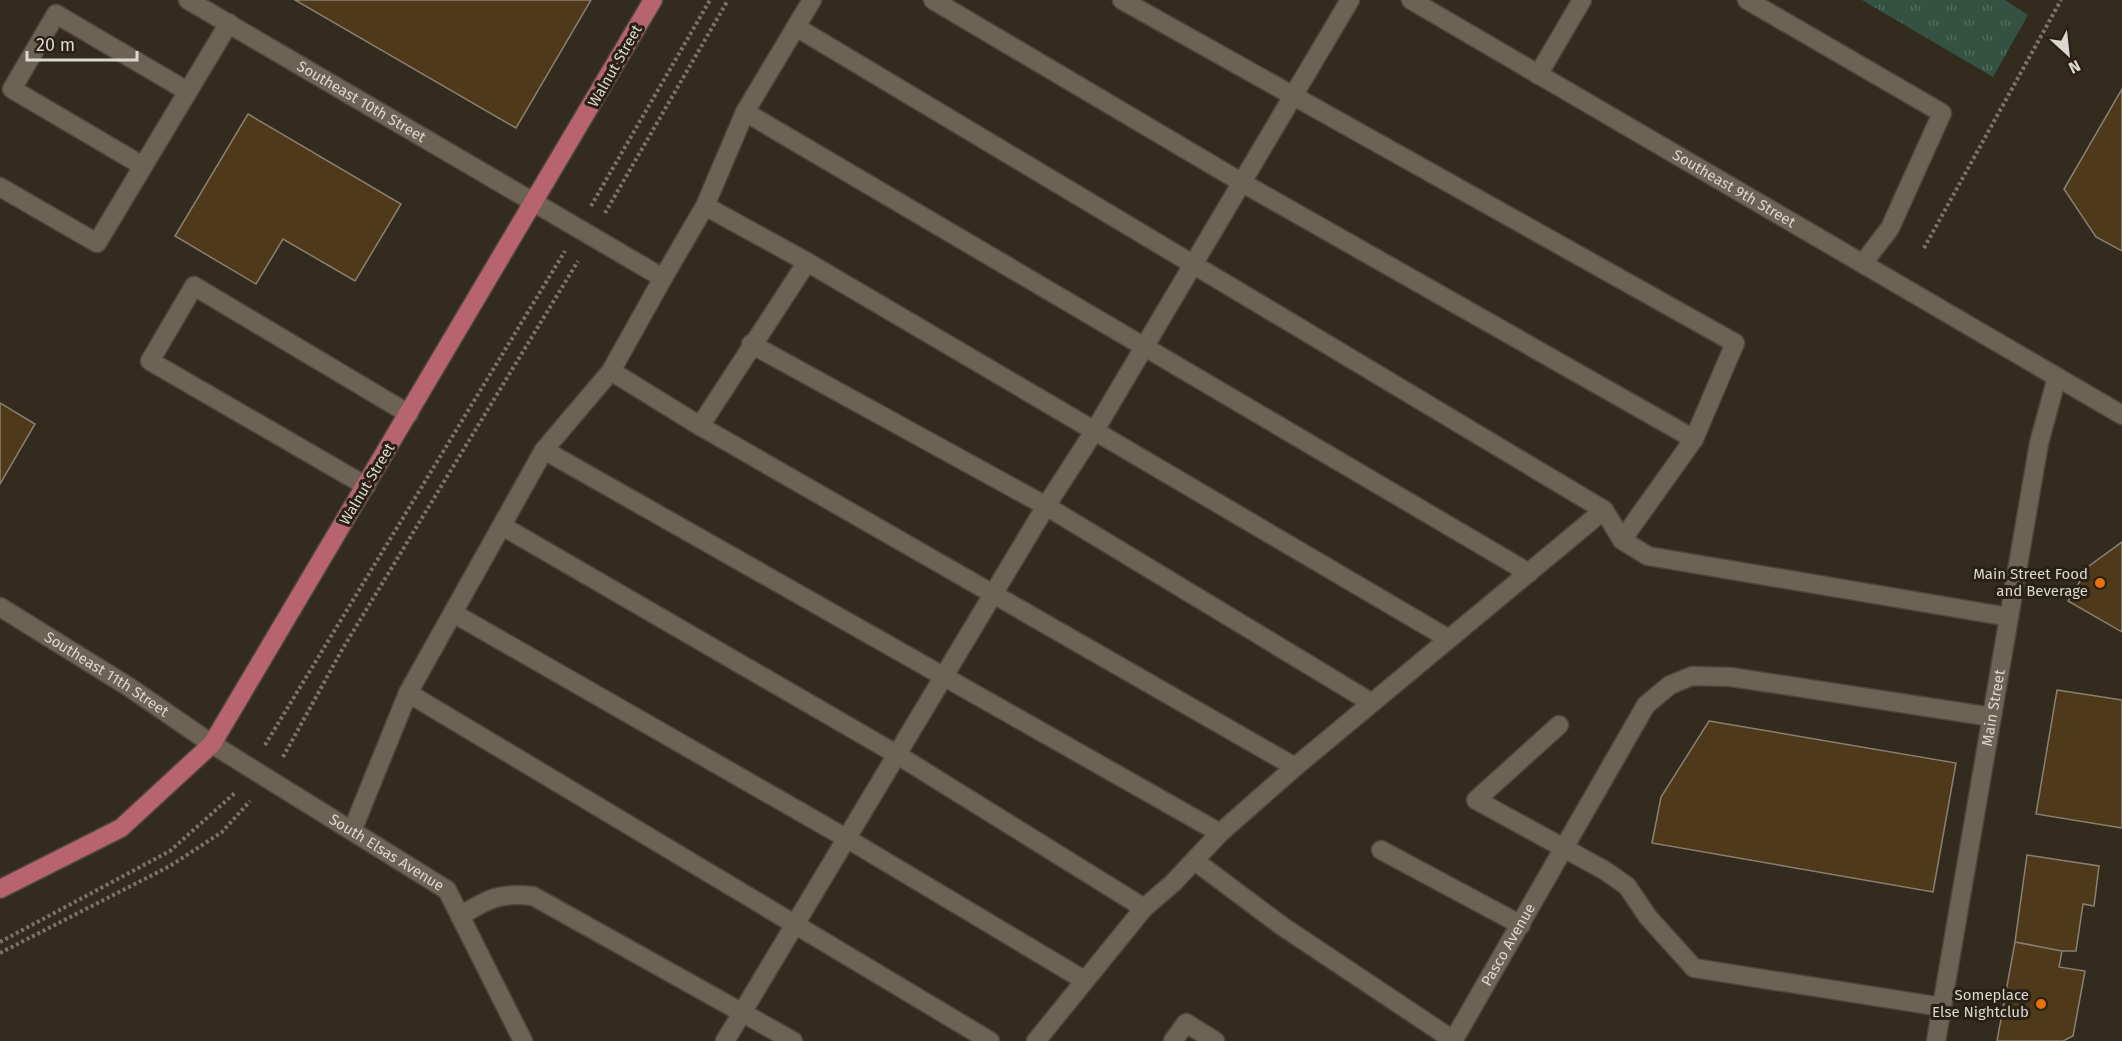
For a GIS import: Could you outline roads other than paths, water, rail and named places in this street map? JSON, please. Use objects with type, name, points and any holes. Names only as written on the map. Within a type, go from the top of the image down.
[{"type":"main road","name":"Walnut Street","points":[[0,889],[121,828],[212,744],[653,0]]},
{"type":"street","name":"Southeast 10th Street","points":[[188,0],[663,278]]},
{"type":"street","points":[[352,831],[408,693],[544,450],[611,371],[705,206],[745,112],[812,0]]},
{"type":"street","points":[[933,0],[1242,182],[1694,439]]},
{"type":"street","points":[[1122,0],[1735,343],[1694,439],[1622,540]]},
{"type":"street","points":[[725,1041],[1046,506],[1095,430],[1350,0]]},
{"type":"street","name":"Southeast 9th Street","points":[[1411,0],[1864,262],[2122,415]]},
{"type":"street","points":[[1538,75],[1582,0]]},
{"type":"street","points":[[1747,0],[1942,113],[1890,228],[1864,262]]},
{"type":"street","points":[[143,166],[12,89],[56,14],[188,91]]},
{"type":"street","points":[[0,187],[97,243],[229,23]]},
{"type":"street","points":[[796,27],[1604,510],[1622,540],[1648,556],[2009,617]]},
{"type":"street","points":[[745,112],[1529,573]]},
{"type":"street","points":[[705,206],[807,262],[1449,639]]},
{"type":"street","points":[[700,426],[751,344],[807,262]]},
{"type":"street","points":[[366,486],[150,361],[194,286],[409,414]]},
{"type":"street","points":[[751,344],[1046,506],[1372,703]]},
{"type":"street","points":[[611,371],[700,426],[1295,767]]},
{"type":"street","name":"Main Street","points":[[1936,1041],[2039,443],[2057,376]]},
{"type":"street","points":[[544,450],[1220,833]]},
{"type":"street","points":[[1036,1041],[1144,908],[1195,861],[1220,833],[1295,767],[1604,510]]},
{"type":"street","points":[[501,526],[896,754],[1144,908]]},
{"type":"street","name":"Southeast 11th Street","points":[[0,608],[129,687],[212,744]]},
{"type":"street","points":[[453,613],[846,838],[1084,980]]},
{"type":"street","name":"Pasco Avenue","points":[[1453,1041],[1565,850],[1646,705],[1670,685],[1692,676],[1716,677],[1992,717]]},
{"type":"street","points":[[408,693],[990,1041]]},
{"type":"street","points":[[1559,725],[1476,800],[1604,870],[1627,886],[1648,917],[1694,968],[1942,1007]]},
{"type":"street","name":"South Elsas Avenue","points":[[212,744],[447,890],[523,1041]]},
{"type":"street","points":[[1381,850],[1521,925]]},
{"type":"street","points":[[1195,861],[1282,926],[1453,1041]]},
{"type":"street","points":[[460,916],[481,903],[508,893],[533,896],[793,1041]]},
{"type":"street","points":[[1173,1041],[1186,1023],[1215,1041]]},
{"type":"place","name":"Main Street Food and Beverage","points":[[2100,583]]},
{"type":"place","name":"Someplace Else Nightclub","points":[[2041,1004]]}]
